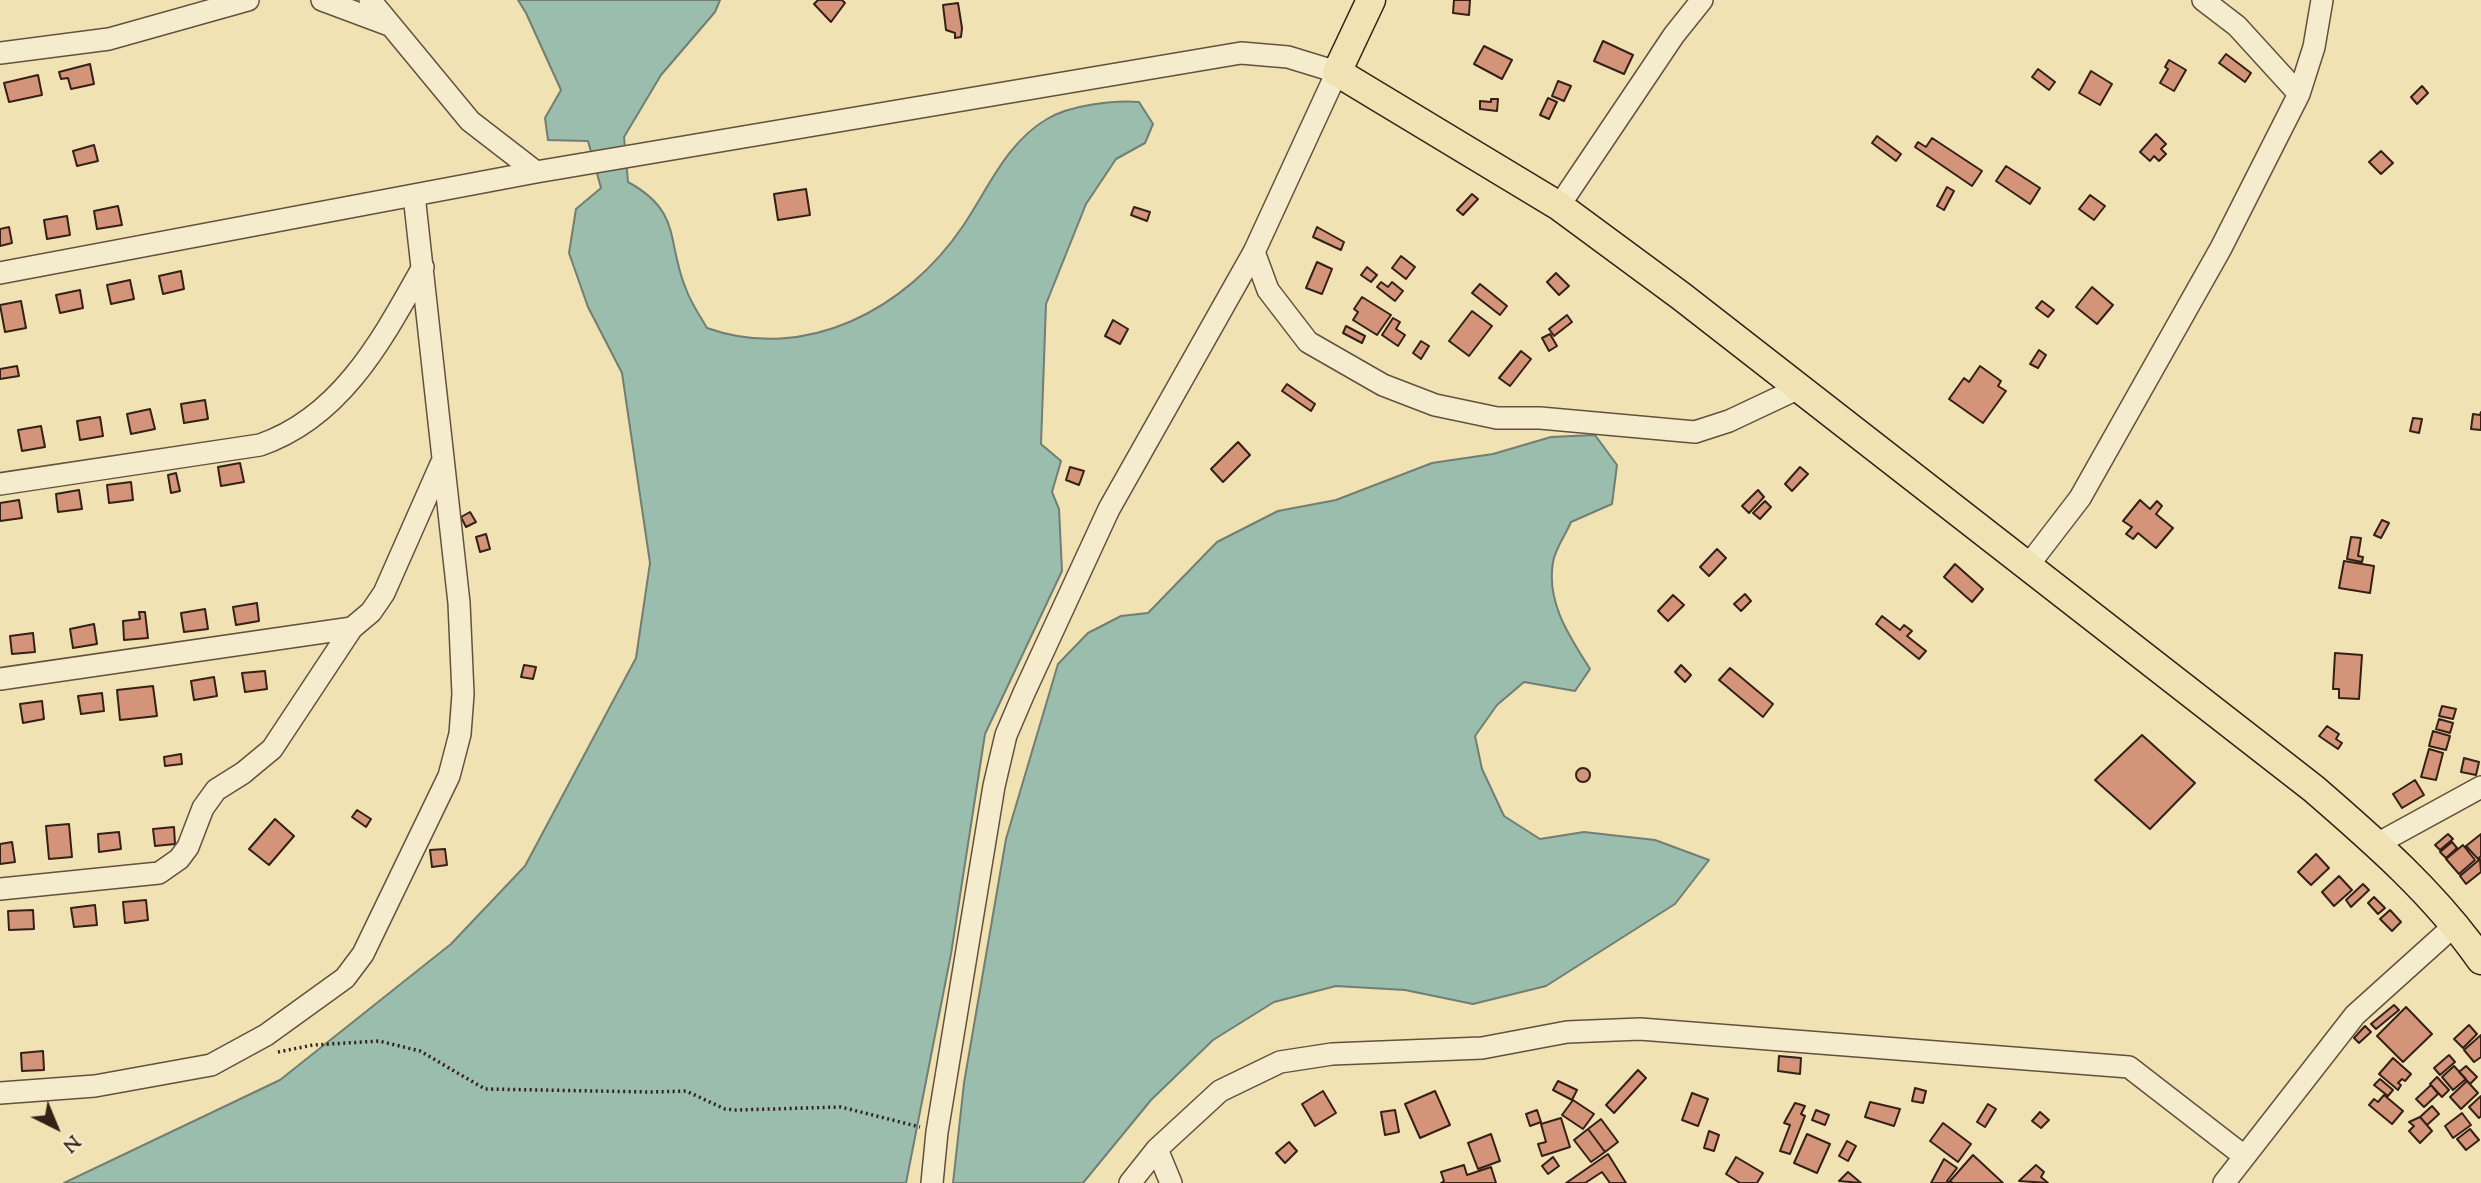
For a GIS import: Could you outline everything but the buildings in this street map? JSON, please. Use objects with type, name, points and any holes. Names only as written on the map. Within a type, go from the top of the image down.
[{"type":"main road","points":[[1371,0],[1337,72],[1559,206],[1681,296],[2314,789],[2377,844],[2456,924],[2481,960]]},
{"type":"street","points":[[0,53],[109,38],[248,0]]},
{"type":"street","points":[[322,0],[391,26]]},
{"type":"street","points":[[370,0],[470,121],[536,172]]},
{"type":"street","points":[[1559,206],[1674,35],[1702,0]]},
{"type":"street","points":[[2203,0],[2246,34],[2299,93]]},
{"type":"street","points":[[2028,567],[2080,498],[2221,248],[2299,93],[2314,47],[2322,0]]},
{"type":"street","points":[[0,273],[536,172],[1241,52],[1288,57],[1337,72],[1254,252],[1109,509],[1006,735],[994,786],[937,1132],[932,1183]]},
{"type":"street","points":[[0,1093],[95,1086],[211,1065],[266,1035],[345,978],[363,954],[449,776],[460,734],[463,694],[459,603],[442,463],[440,403],[414,195]]},
{"type":"street","points":[[1254,252],[1268,290],[1308,342],[1383,385],[1434,405],[1497,418],[1540,418],[1695,432],[1729,421],[1797,389]]},
{"type":"street","points":[[0,484],[260,444],[288,435],[334,399],[364,365],[379,345],[423,267]]},
{"type":"street","points":[[0,889],[159,873],[178,859],[188,847],[204,808],[216,790],[243,773],[272,748],[352,628],[371,612],[384,593],[442,463]]},
{"type":"street","points":[[0,679],[352,628]]},
{"type":"street","points":[[2377,844],[2481,787]]},
{"type":"street","points":[[2224,1183],[2355,1015],[2456,924]]},
{"type":"street","points":[[1130,1183],[1157,1149],[1220,1091],[1280,1062],[1332,1054],[1482,1048],[1567,1032],[1640,1029],[2129,1067],[2244,1156]]},
{"type":"street","points":[[1157,1149],[1171,1183]]},
{"type":"path","points":[[274,1052],[313,1045],[379,1041],[420,1051],[485,1089],[651,1092],[674,1089],[686,1091],[724,1109],[841,1107],[937,1132]]},
{"type":"shaded area","points":[[518,0],[720,0],[715,12],[661,75],[624,137],[628,182],[645,193],[665,217],[688,294],[707,328],[744,337],[781,338],[817,333],[851,321],[883,304],[913,282],[940,256],[963,226],[1009,154],[1033,129],[1047,119],[1092,104],[1139,102],[1153,124],[1145,143],[1116,159],[1086,204],[1046,304],[1041,444],[1061,461],[1052,492],[1059,509],[1062,571],[985,734],[951,954],[906,1183],[64,1183],[280,1080],[451,944],[525,866],[636,658],[650,563],[622,373],[588,307],[569,253],[576,209],[601,188],[588,141],[548,140],[545,118],[561,90]]},
{"type":"shaded area","points":[[1595,435],[1617,465],[1612,504],[1571,522],[1554,557],[1552,577],[1553,592],[1561,619],[1590,669],[1575,691],[1524,682],[1497,705],[1475,736],[1482,769],[1504,816],[1540,839],[1584,832],[1655,840],[1709,860],[1675,904],[1546,986],[1473,1004],[1405,990],[1336,986],[1274,1002],[1213,1040],[1151,1100],[1083,1183],[953,1183],[964,1083],[1006,839],[1058,664],[1088,633],[1121,616],[1148,613],[1217,542],[1278,511],[1336,500],[1432,463],[1493,454],[1551,437]]}]
